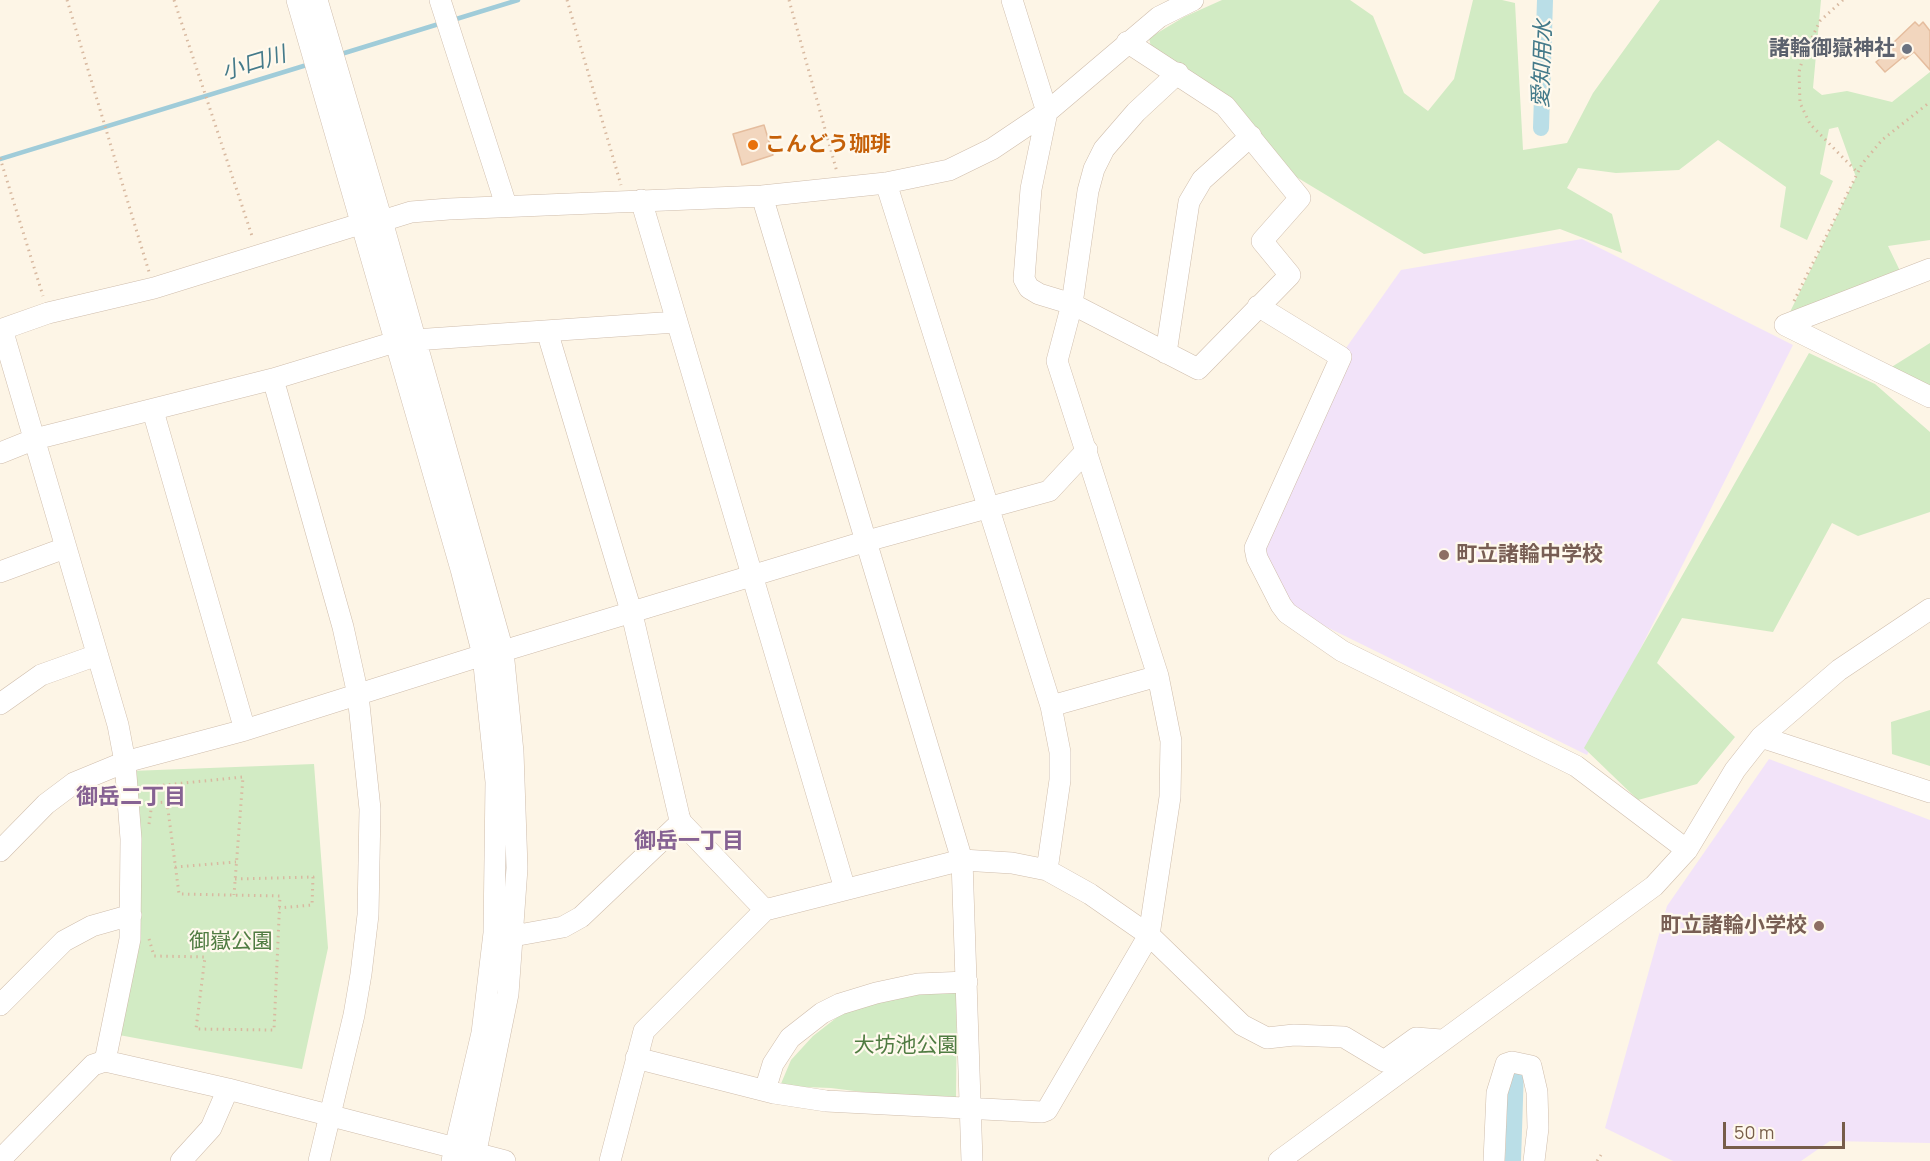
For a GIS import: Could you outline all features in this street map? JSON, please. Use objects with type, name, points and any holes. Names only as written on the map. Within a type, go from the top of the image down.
[{"type":"street","points":[[297,0],[332,80],[382,221],[404,341]]},
{"type":"street","points":[[317,0],[360,224],[404,341],[493,653],[516,795],[517,868],[513,936],[499,1049],[475,1157]]},
{"type":"street","points":[[440,0],[506,206]]},
{"type":"street","points":[[1012,0],[1047,112],[1031,189],[1024,279],[1029,288],[1039,294],[1071,304],[1198,369],[1290,275],[1262,241],[1300,198],[1225,106],[1178,73],[1127,42]]},
{"type":"street","points":[[382,221],[411,212],[633,200],[762,196],[885,183],[949,170],[992,149],[1047,112],[1159,17],[1193,0]]},
{"type":"street","points":[[636,1058],[765,1090],[826,1101],[1042,1112],[1047,1110],[1149,935],[1170,797],[1172,741],[1158,676],[1088,450],[1057,361],[1071,304],[1088,190],[1094,169],[1104,149],[1178,73]]},
{"type":"street","points":[[1166,354],[1189,202],[1202,180],[1251,136]]},
{"type":"street","points":[[885,183],[1050,706],[1060,752],[1060,780],[1047,870]]},
{"type":"street","points":[[762,196],[962,860],[972,1161]]},
{"type":"street","points":[[633,200],[676,322],[845,889]]},
{"type":"street","points":[[105,1061],[130,939],[129,788],[118,725],[1,330],[48,313],[154,288],[360,224]]},
{"type":"street","points":[[1785,325],[1930,269]]},
{"type":"street","points":[[1258,306],[1341,357],[1255,548],[1257,558],[1287,613],[1342,651],[1576,766],[1687,850]]},
{"type":"street","points":[[0,453],[35,440],[273,379],[404,341],[676,322]]},
{"type":"street","points":[[1785,325],[1930,397]]},
{"type":"street","points":[[547,331],[632,614],[681,822],[765,910]]},
{"type":"street","points":[[273,379],[343,627],[358,695],[370,809],[368,915],[354,1014],[319,1161]]},
{"type":"street","points":[[153,411],[245,730]]},
{"type":"street","points":[[0,851],[61,790],[125,762],[245,730],[867,541],[1049,490],[1088,450]]},
{"type":"street","points":[[0,572],[65,548]]},
{"type":"street","points":[[1279,1161],[1654,886],[1687,850],[1735,770],[1761,737],[1839,670],[1930,609]]},
{"type":"street","points":[[453,1155],[482,1033],[494,933],[497,870],[493,653]]},
{"type":"street","points":[[0,704],[41,675],[97,655]]},
{"type":"street","points":[[1050,706],[1158,676]]},
{"type":"street","points":[[1761,737],[1930,792]]},
{"type":"street","points":[[513,936],[563,927],[581,917],[681,822]]},
{"type":"street","points":[[610,1161],[644,1031],[650,1022],[765,910],[962,860],[1012,863],[1047,870],[1090,894],[1149,935],[1242,1025],[1267,1038],[1294,1035],[1344,1037],[1384,1061],[1416,1038],[1441,1040]]},
{"type":"street","points":[[0,1005],[64,940],[92,926],[131,915]]},
{"type":"street","points":[[765,1090],[773,1064],[790,1038],[822,1013],[840,1004],[876,993],[939,982],[967,982]]},
{"type":"street","points":[[0,1160],[93,1065],[105,1061],[228,1089],[331,1117],[453,1155],[505,1161]]},
{"type":"street","points":[[1494,1161],[1497,1093],[1506,1064],[1512,1062],[1531,1066],[1537,1092],[1538,1128],[1534,1161]]},
{"type":"street","points":[[181,1161],[211,1128],[228,1089]]},
{"type":"path","points":[[67,0],[154,288]]},
{"type":"path","points":[[174,0],[207,106],[258,255]]},
{"type":"path","points":[[567,0],[633,200]]},
{"type":"path","points":[[789,0],[842,188]]},
{"type":"path","points":[[1843,0],[1820,21],[1804,54],[1799,72],[1800,103],[1810,124],[1857,172]]},
{"type":"path","points":[[1785,325],[1787,315],[1857,172],[1882,141],[1930,102]]},
{"type":"path","points":[[0,158],[48,313]]},
{"type":"path","points":[[129,788],[243,777],[234,895]]},
{"type":"path","points":[[130,939],[147,934],[154,956],[205,957],[196,1029],[274,1030],[280,896],[179,894],[167,802],[152,803],[149,826]]},
{"type":"path","points":[[175,867],[236,862]]},
{"type":"path","points":[[235,879],[313,877],[312,905],[279,908]]},
{"type":"path","points":[[1597,1161],[1601,1155]]},
{"type":"shaded area","points":[[1582,239],[1793,345],[1587,755],[1290,609],[1262,549],[1346,348],[1401,270]]},
{"type":"shaded area","points":[[1769,759],[1930,820],[1930,1143],[1830,1141],[1801,1161],[1673,1161],[1605,1128],[1667,906]]},
{"type":"green space","points":[[1222,0],[1350,0],[1373,16],[1404,93],[1428,111],[1454,79],[1473,0],[1502,0],[1515,3],[1523,150],[1567,143],[1593,93],[1660,0],[1821,0],[1813,88],[1822,95],[1847,91],[1892,102],[1930,72],[1930,240],[1888,246],[1902,275],[1789,314],[1856,177],[1838,127],[1829,129],[1820,174],[1833,181],[1807,240],[1780,227],[1786,187],[1718,140],[1679,170],[1616,173],[1578,168],[1567,188],[1612,214],[1622,253],[1560,229],[1424,254],[1293,175],[1151,47],[1149,38],[1184,17]]},
{"type":"green space","points":[[1930,343],[1930,389],[1890,368]]},
{"type":"green space","points":[[1809,353],[1875,384],[1930,432],[1930,512],[1858,536],[1832,523],[1773,632],[1682,618],[1657,663],[1735,737],[1697,784],[1638,800],[1584,748]]},
{"type":"green space","points":[[1930,710],[1930,766],[1892,754],[1891,722]]},
{"type":"green space","name":"御嶽公園","points":[[314,764],[328,948],[302,1069],[119,1035],[131,771]]},
{"type":"green space","name":"大坊池公園","points":[[947,987],[957,991],[956,1097],[894,1096],[831,1088],[780,1086],[791,1060],[813,1036],[840,1015],[881,1001]]},
{"type":"building","name":"諸輪御嶽神社","points":[[1915,22],[1919,26],[1923,22],[1930,31],[1930,70],[1914,52],[1905,59],[1903,57],[1885,72],[1876,62],[1895,47],[1893,43]]},
{"type":"building","name":"こんどう珈琲","points":[[764,125],[773,155],[742,165],[733,134]]},
{"type":"waterway","name":"小口川","points":[[453,20],[518,0]]},
{"type":"waterway","name":"愛知用水","points":[[1541,128],[1545,0]]},
{"type":"waterway","name":"小口川","points":[[338,55],[442,23]]},
{"type":"waterway","name":"小口川","points":[[0,159],[310,64]]},
{"type":"waterway","name":"愛知用水","points":[[1513,1161],[1516,1069]]},
{"type":"place","name":"諸輪御嶽神社","points":[[1907,49]]},
{"type":"place","name":"こんどう珈琲","points":[[753,145]]},
{"type":"place","name":"町立諸輪中学校","points":[[1444,555]]},
{"type":"place","name":"町立諸輪小学校","points":[[1819,926]]},
{"type":"district","name":"御岳二丁目","points":[[131,798]]},
{"type":"district","name":"御岳一丁目","points":[[689,842]]}]
